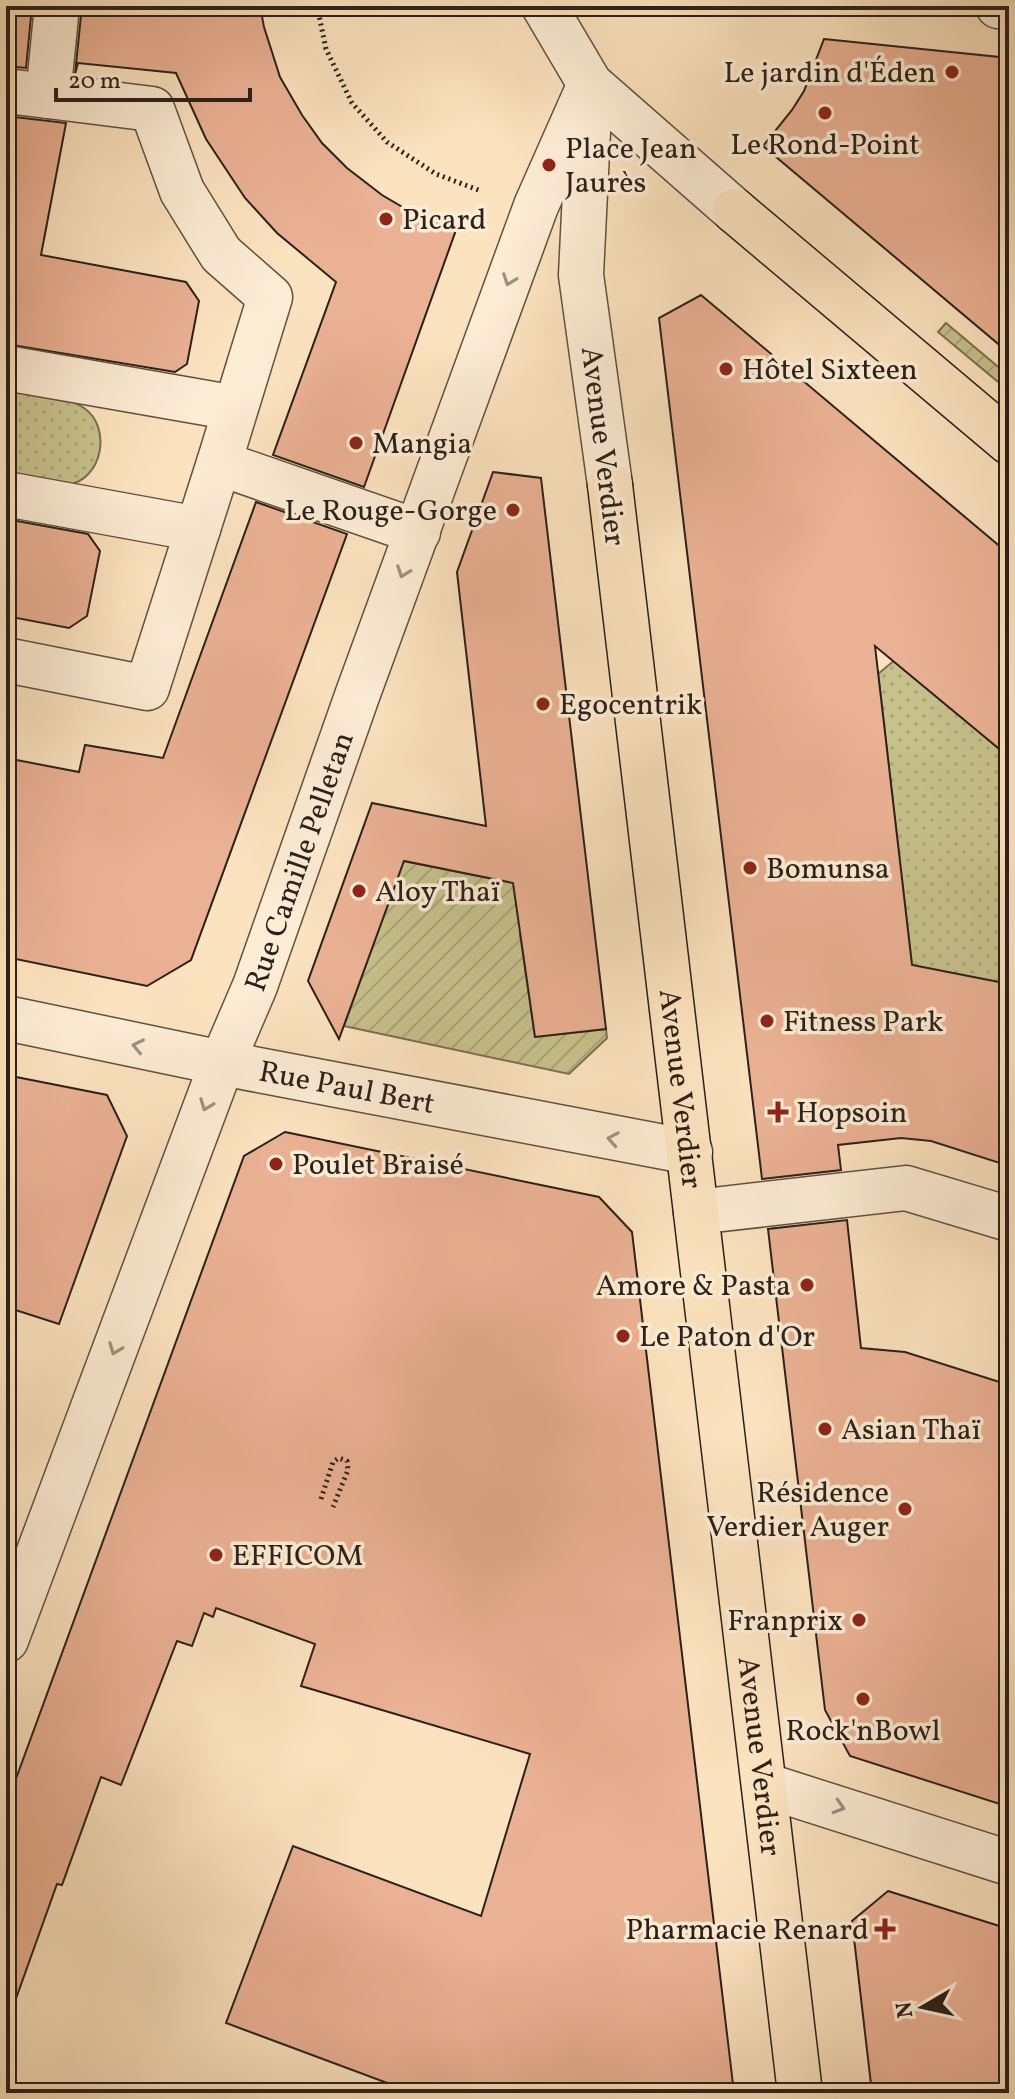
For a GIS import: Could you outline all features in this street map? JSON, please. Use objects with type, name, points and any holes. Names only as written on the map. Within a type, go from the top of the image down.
[{"type":"main road","points":[[735,211],[1009,442]]},
{"type":"main road","name":"Avenue Verdier","points":[[610,485],[800,2093]]},
{"type":"street","points":[[48,96],[57,6]]},
{"type":"street","points":[[544,6],[590,84],[735,211]]},
{"type":"street","points":[[998,6],[1009,7]]},
{"type":"street","name":"Rue Camille Pelletan","points":[[6,1640],[222,1063],[255,986],[536,206],[590,84]]},
{"type":"street","name":"Avenue Verdier","points":[[590,84],[581,275],[610,485]]},
{"type":"street","points":[[6,91],[152,109],[182,191],[221,254],[270,297],[147,688],[6,660]]},
{"type":"street","points":[[6,368],[235,408]]},
{"type":"street","points":[[219,463],[418,532]]},
{"type":"street","points":[[6,494],[198,529]]},
{"type":"street","name":"Rue Paul Bert","points":[[6,1018],[222,1063],[690,1152]]},
{"type":"street","points":[[696,1212],[906,1188],[1009,1219]]},
{"type":"street","points":[[764,1785],[1009,1863]]},
{"type":"path","points":[[317,6],[326,49],[352,103],[387,142],[436,174],[536,206]]},
{"type":"path","points":[[321,1499],[333,1462],[339,1458],[347,1461],[348,1470],[333,1507]]},
{"type":"shaded area","points":[[946,323],[1009,376],[1009,391],[938,332]]},
{"type":"shaded area","points":[[6,389],[76,403],[93,417],[98,427],[100,452],[89,474],[67,485],[6,477]]},
{"type":"shaded area","points":[[896,659],[1009,757],[1009,984],[912,965],[878,674]]},
{"type":"shaded area","points":[[403,861],[536,887],[520,934],[535,1037],[606,1029],[607,1038],[569,1074],[344,1026]]},
{"type":"building","points":[[6,6],[32,6],[26,68],[6,66]]},
{"type":"building","points":[[82,6],[260,6],[280,77],[322,143],[347,168],[382,195],[411,212],[456,230],[364,487],[273,455],[336,282],[277,233],[245,198],[206,139],[176,73],[78,63],[75,74]]},
{"type":"building","points":[[824,39],[1009,58],[1009,353],[763,146],[804,91]]},
{"type":"building","points":[[6,116],[66,123],[41,255],[186,282],[199,301],[187,364],[175,372],[6,344]]},
{"type":"building","points":[[701,295],[1009,554],[1009,757],[875,646],[912,965],[1009,984],[1009,1166],[931,1141],[901,1138],[838,1145],[841,1170],[762,1179],[659,318]]},
{"type":"building","points":[[493,472],[541,478],[606,1029],[535,1037],[513,883],[404,861],[339,1039],[308,981],[372,803],[486,826],[457,572]]},
{"type":"building","points":[[256,502],[347,534],[191,960],[147,986],[6,957],[6,758],[79,772],[85,745],[163,758]]},
{"type":"building","points":[[6,519],[88,534],[100,551],[87,616],[69,628],[6,616]]},
{"type":"building","points":[[6,1075],[107,1095],[127,1136],[59,1324],[6,1307]]},
{"type":"building","points":[[285,1132],[599,1197],[632,1232],[734,2093],[414,2093],[226,2023],[293,1846],[481,1916],[530,1754],[301,1686],[315,1644],[216,1608],[213,1617],[204,1613],[192,1646],[177,1641],[121,1785],[101,1777],[62,1885],[57,1884],[13,2007],[6,2006],[6,1806],[244,1156]]},
{"type":"building","name":"Résidence Verdier Auger","points":[[847,1220],[861,1348],[905,1352],[1009,1385],[1009,1807],[850,1756],[825,1710],[768,1229]]},
{"type":"building","points":[[888,1891],[1009,1929],[1009,2093],[872,2093],[852,1921]]},
{"type":"place","name":"Le jardin d'Éden","points":[[952,72]]},
{"type":"place","name":"Le Rond-Point","points":[[825,113]]},
{"type":"place","name":"Place Jean Jaurès","points":[[549,165]]},
{"type":"place","name":"Picard","points":[[386,219]]},
{"type":"place","name":"Hôtel Sixteen","points":[[726,369]]},
{"type":"place","name":"Mangia","points":[[356,443]]},
{"type":"place","name":"Le Rouge-Gorge","points":[[513,510]]},
{"type":"place","name":"Egocentrik","points":[[543,704]]},
{"type":"place","name":"Bomunsa","points":[[750,868]]},
{"type":"place","name":"Aloy Thaï","points":[[359,891]]},
{"type":"place","name":"Fitness Park","points":[[767,1021]]},
{"type":"place","name":"Hopsoin","points":[[778,1112]]},
{"type":"place","name":"Poulet Braisé","points":[[276,1164]]},
{"type":"place","name":"Amore & Pasta","points":[[807,1285]]},
{"type":"place","name":"Le Paton d'Or","points":[[623,1336]]},
{"type":"place","name":"Asian Thaï","points":[[825,1429]]},
{"type":"place","name":"Résidence Verdier Auger","points":[[905,1509]]},
{"type":"place","name":"EFFICOM","points":[[216,1555]]},
{"type":"place","name":"Franprix","points":[[859,1620]]},
{"type":"place","name":"Rock'nBowl","points":[[863,1699]]},
{"type":"place","name":"Pharmacie Renard","points":[[885,1929]]}]
